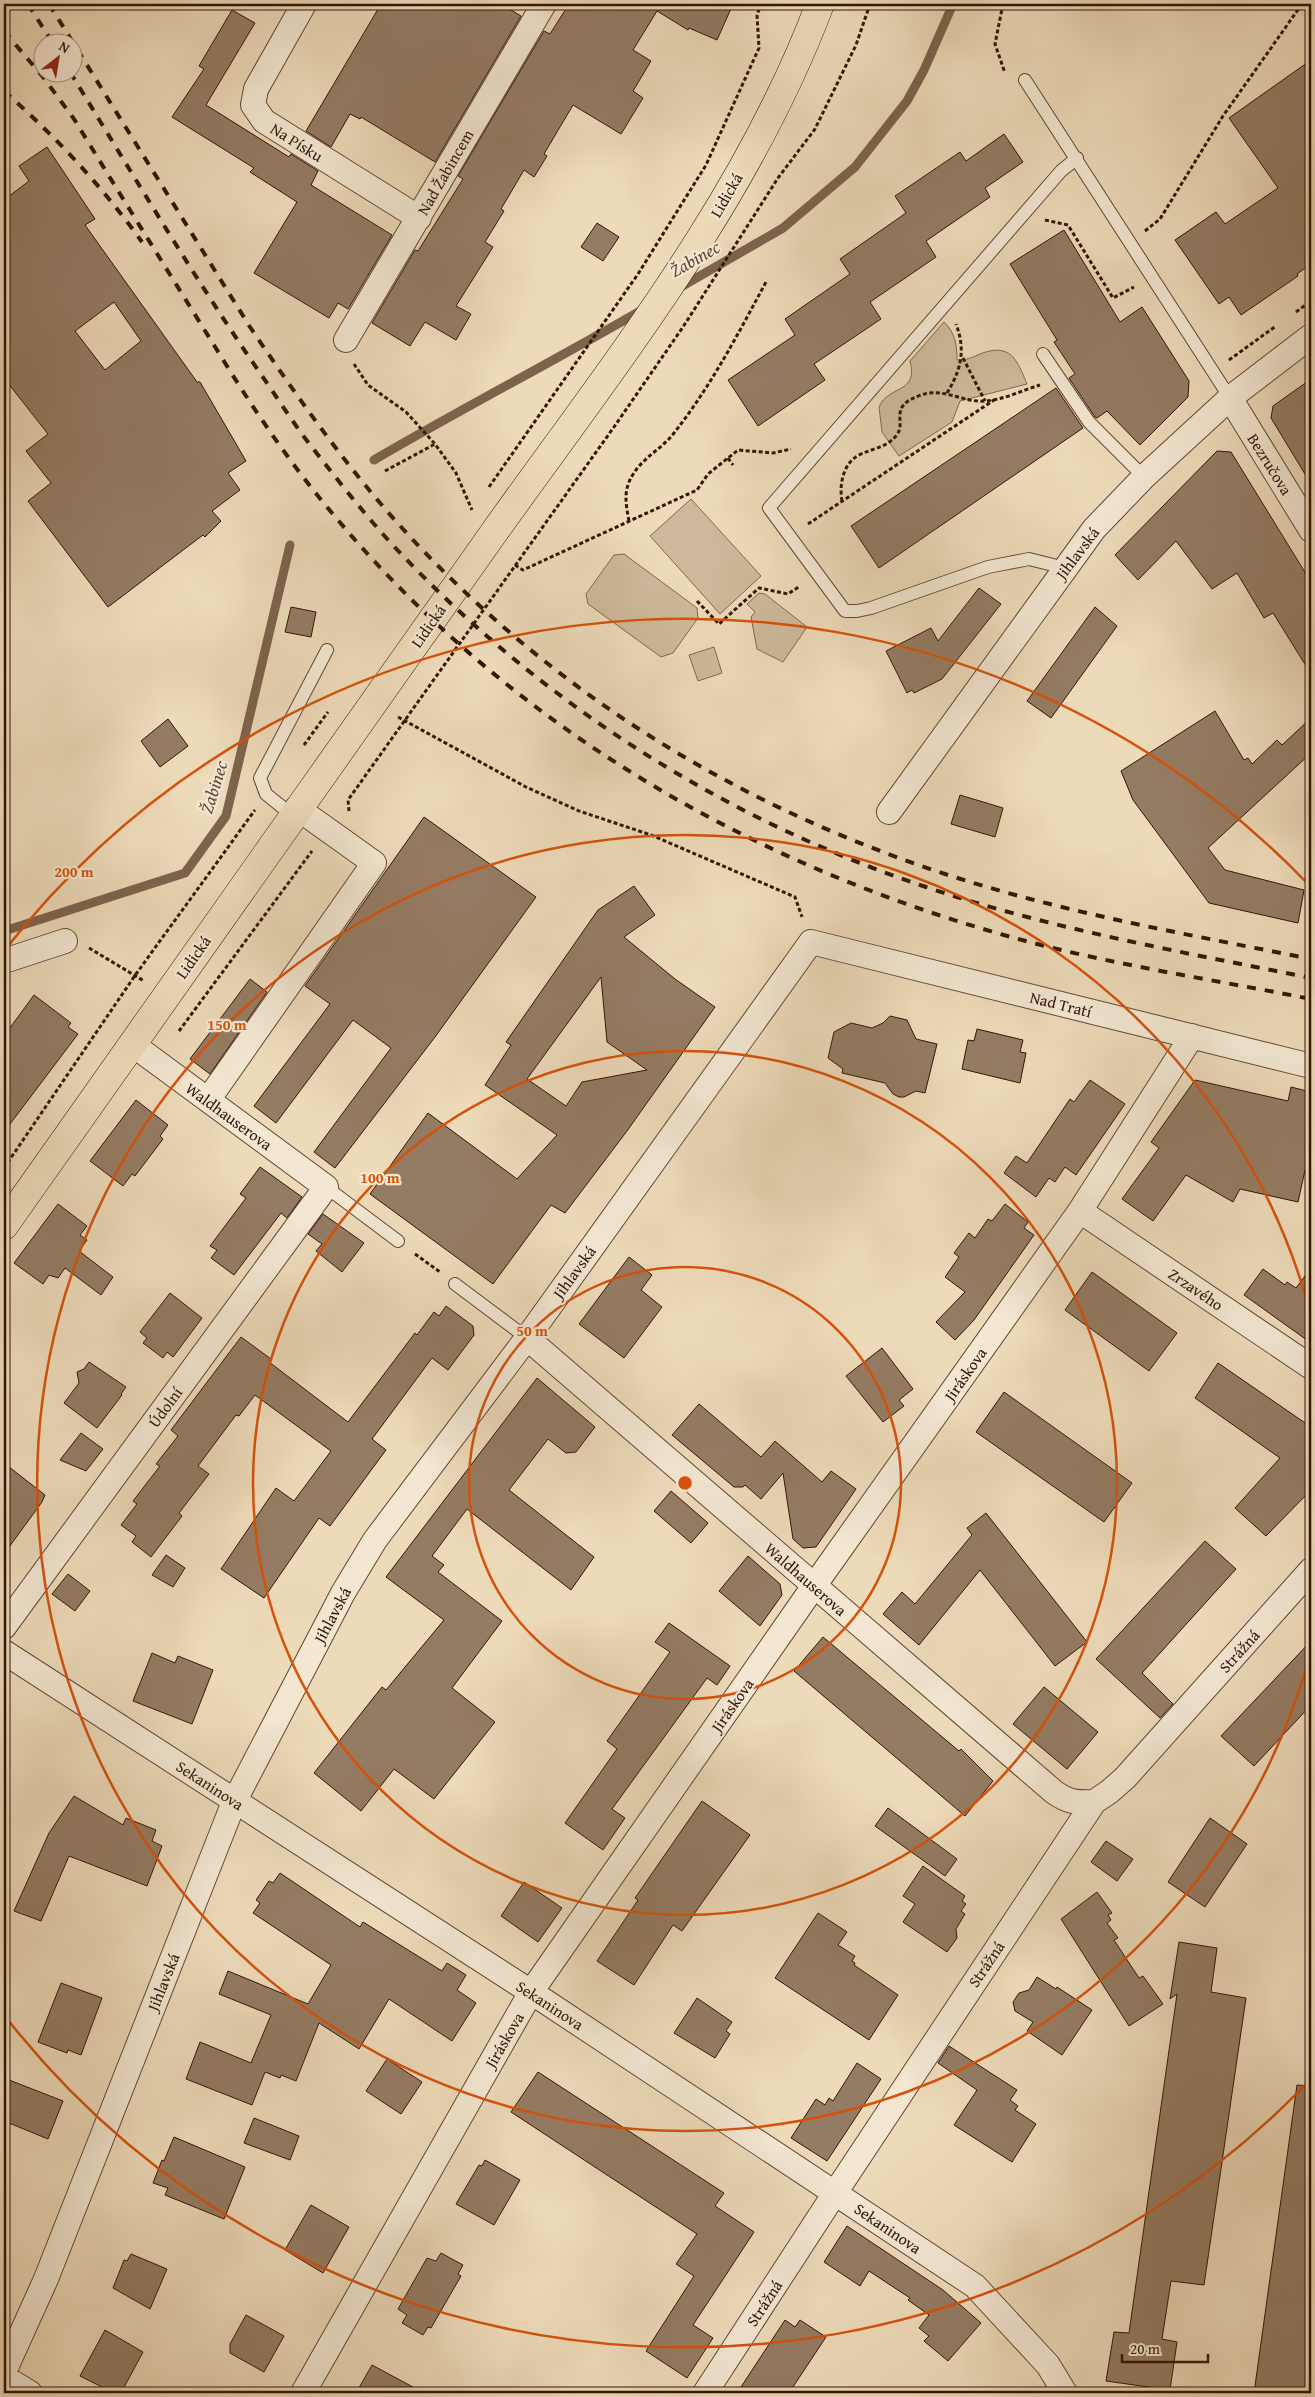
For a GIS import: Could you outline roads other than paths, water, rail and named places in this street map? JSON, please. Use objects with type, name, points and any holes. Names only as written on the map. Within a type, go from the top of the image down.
[{"type":"main road","name":"Lidická","points":[[4,1226],[497,528],[622,358],[702,237],[774,108],[820,5]]},
{"type":"street","name":"Na Písku","points":[[304,4],[256,89],[253,104],[264,121],[419,218]]},
{"type":"street","name":"Nad Žabincem","points":[[346,340],[544,4]]},
{"type":"street","name":"Jihlavská","points":[[889,812],[1094,530],[1144,477],[1230,398],[1311,336]]},
{"type":"street","name":"Bezručova","points":[[1230,398],[1311,530]]},
{"type":"street","points":[[208,1100],[374,863],[295,812]]},
{"type":"street","points":[[4,961],[64,941]]},
{"type":"street","name":"Jihlavská","points":[[4,2372],[46,2279],[234,1802],[356,1569],[375,1540],[527,1338],[811,942]]},
{"type":"street","name":"Nad Tratí","points":[[811,942],[1311,1066]]},
{"type":"street","name":"Jiráskova","points":[[303,2393],[531,1992],[814,1586],[1080,1211],[1192,1036]]},
{"type":"street","name":"Waldhauserova","points":[[132,1044],[326,1187]]},
{"type":"street","name":"Údolní","points":[[4,1628],[326,1187]]},
{"type":"street","name":"Zrzavého","points":[[1080,1211],[1311,1367]]},
{"type":"street","name":"Waldhauserova","points":[[527,1338],[1054,1792],[1065,1800],[1076,1803],[1094,1802]]},
{"type":"street","name":"Strážná","points":[[706,2393],[835,2193],[1094,1802],[1125,1778],[1311,1570]]},
{"type":"street","name":"Sekaninova","points":[[4,1652],[531,1992],[975,2286],[1048,2365],[1065,2393]]},
{"type":"street","points":[[4,2377],[30,2393]]},
{"type":"lane","points":[[1025,80],[1230,398]]},
{"type":"lane","points":[[1065,568],[1030,559],[988,567],[857,611],[845,611],[769,508],[1061,171],[1077,158]]},
{"type":"lane","points":[[1043,354],[1089,422],[1144,477]]},
{"type":"lane","points":[[295,812],[266,794],[260,778],[327,650]]},
{"type":"lane","points":[[326,1187],[398,1242]]},
{"type":"lane","points":[[455,1284],[527,1338]]},
{"type":"waterway","name":"Žabinec","points":[[679,288],[783,228],[855,167],[907,101],[924,70],[953,4]]},
{"type":"waterway","name":"Žabinec","points":[[374,460],[642,310]]},
{"type":"waterway","name":"Žabinec","points":[[4,931],[185,873],[226,816],[290,545]]},
{"type":"railway","points":[[28,4],[46,32]]},
{"type":"railway","points":[[49,4],[250,327],[348,464],[391,516],[470,597],[529,648],[590,696],[654,739],[721,778],[790,813],[862,844],[936,871],[1028,899],[1122,921],[1311,959]]},
{"type":"railway","points":[[4,31],[43,77],[74,119],[244,392],[316,494],[403,591],[481,663],[563,727],[650,784],[742,834],[837,878],[936,914],[1037,944],[1139,967],[1311,999]]},
{"type":"railway","points":[[76,82],[163,224],[235,336],[298,428],[345,489],[392,545],[461,612],[519,663],[581,711],[645,754],[712,793],[781,829],[853,860],[926,887],[973,902],[1069,927],[1165,949],[1311,978]]},
{"type":"railway","points":[[4,91],[77,162],[111,201],[142,242]]}]
